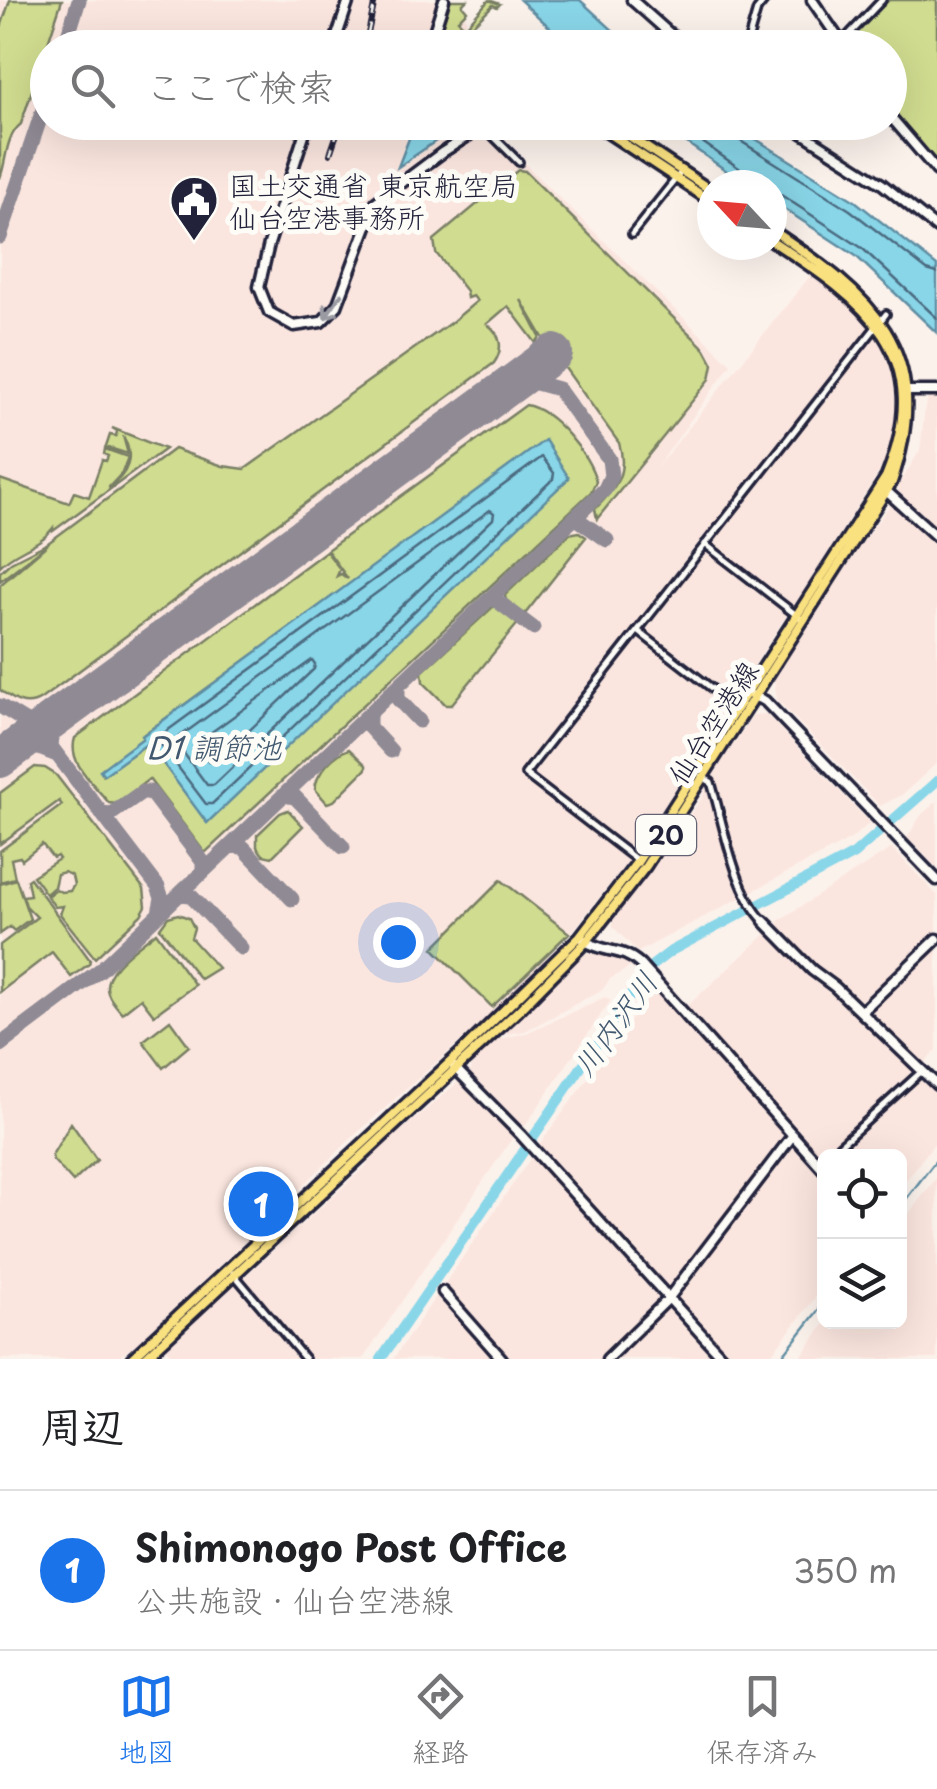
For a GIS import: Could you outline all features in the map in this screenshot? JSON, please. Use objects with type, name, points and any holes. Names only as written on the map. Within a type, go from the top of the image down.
[{"type":"main road","points":[[620,140],[697,183]]},
{"type":"main road","points":[[632,140],[697,190]]},
{"type":"main road","name":"仙台空港線","points":[[787,240],[846,278],[899,333]]},
{"type":"main road","name":"仙台空港線","points":[[787,251],[883,317],[917,406]]},
{"type":"main road","points":[[906,348],[912,366]]},
{"type":"main road","name":"仙台空港線","points":[[884,488],[902,443],[915,377]]},
{"type":"main road","name":"仙台空港線","points":[[583,939],[752,695],[906,455],[915,425]]},
{"type":"main road","name":"仙台空港線","points":[[131,1359],[453,1066],[583,939],[646,866],[700,774]]},
{"type":"main road","name":"仙台空港線","points":[[144,1359],[232,1271]]},
{"type":"street","points":[[340,30],[350,0]]},
{"type":"street","points":[[435,30],[444,0]]},
{"type":"street","points":[[632,0],[666,30]]},
{"type":"street","points":[[751,30],[757,10],[766,0]]},
{"type":"street","points":[[812,0],[833,30]]},
{"type":"street","points":[[856,30],[882,0]]},
{"type":"street","points":[[907,136],[937,170]]},
{"type":"street","points":[[302,140],[259,287],[269,312],[294,326],[312,325],[333,312],[376,202],[456,140]]},
{"type":"street","points":[[500,140],[519,162]]},
{"type":"street","points":[[814,140],[896,194],[937,228]]},
{"type":"street","points":[[929,162],[937,154]]},
{"type":"street","points":[[632,234],[679,175]]},
{"type":"street","points":[[638,860],[525,774],[883,317]]},
{"type":"street","points":[[913,391],[937,392]]},
{"type":"street","points":[[884,488],[937,537]]},
{"type":"street","points":[[705,544],[800,618]]},
{"type":"street","points":[[638,631],[719,694],[752,695],[937,880]]},
{"type":"street","points":[[700,774],[711,782],[749,900],[761,918],[937,1085]]},
{"type":"street","points":[[583,939],[603,952],[626,953],[640,964],[793,1135],[817,1157]]},
{"type":"street","points":[[862,1011],[937,939]]},
{"type":"street","points":[[453,1066],[534,1149],[724,1359]]},
{"type":"street","points":[[839,1149],[922,1072]]},
{"type":"street","points":[[606,1359],[668,1298],[793,1135]]},
{"type":"street","points":[[232,1271],[304,1359]]},
{"type":"street","points":[[443,1292],[502,1359]]},
{"type":"shaded area","points":[[0,0],[461,0],[469,30],[30,30],[30,140],[503,140],[731,364],[655,470],[810,276],[860,310],[872,324],[522,774],[630,859],[575,928],[501,1005],[356,1134],[275,1213],[261,1199],[255,1204],[268,1220],[135,1345],[115,1359],[0,1359]]},
{"type":"shaded area","points":[[875,329],[898,378],[901,404],[896,437],[879,472],[792,609],[709,544]]},
{"type":"shaded area","points":[[937,396],[937,529],[898,493],[920,450],[928,398]]},
{"type":"shaded area","points":[[892,502],[937,543],[937,763],[902,795],[880,806],[777,700],[774,680]]},
{"type":"shaded area","points":[[706,550],[788,613],[737,692],[721,691],[645,632]]},
{"type":"shaded area","points":[[635,640],[729,705],[634,853],[530,774]]},
{"type":"shaded area","points":[[766,714],[870,823],[851,839],[638,952],[613,927],[613,920],[702,798],[753,715]]},
{"type":"shaded area","points":[[937,801],[937,868],[907,838],[921,815]]},
{"type":"shaded area","points":[[892,848],[937,895],[937,933],[864,1003],[858,1004],[779,931],[778,921]]},
{"type":"shaded area","points":[[768,932],[813,980],[858,1015],[914,1070],[857,1125],[828,1149],[817,1149],[817,1154],[686,1007]]},
{"type":"shaded area","points":[[937,945],[937,1050],[922,1065],[870,1010]]},
{"type":"shaded area","points":[[584,954],[626,958],[634,965],[610,979],[603,989],[552,1017],[525,1031],[502,1035]]},
{"type":"shaded area","points":[[654,989],[786,1135],[673,1289],[667,1290],[538,1146]]},
{"type":"shaded area","points":[[605,997],[611,1000],[523,1129],[470,1075],[472,1063],[498,1039],[526,1033]]},
{"type":"shaded area","points":[[922,1079],[937,1092],[937,1140],[907,1179],[907,1149],[841,1149]]},
{"type":"shaded area","points":[[458,1082],[515,1134],[363,1359],[308,1359],[242,1279],[366,1166],[374,1154]]},
{"type":"shaded area","points":[[795,1144],[817,1170],[817,1295],[768,1359],[732,1359],[677,1299],[678,1292],[786,1148]]},
{"type":"shaded area","points":[[532,1156],[660,1300],[602,1359],[393,1359]]},
{"type":"shaded area","points":[[937,1177],[937,1359],[799,1359],[821,1329],[907,1329],[907,1216]]},
{"type":"shaded area","points":[[238,1282],[302,1359],[175,1359],[166,1349]]},
{"type":"shaded area","points":[[666,1308],[671,1308],[717,1359],[615,1359]]},
{"type":"green space","points":[[10,0],[62,0],[52,30],[30,30],[30,97],[21,124],[9,142],[0,178],[0,30]]},
{"type":"green space","points":[[450,0],[467,0],[462,5],[467,11],[458,20],[465,27],[489,0],[500,4],[493,5],[467,30],[440,30]]},
{"type":"green space","points":[[889,0],[937,0],[937,157],[933,162],[907,131],[907,30],[858,30]]},
{"type":"green space","points":[[518,170],[525,171],[705,349],[713,364],[710,379],[597,519],[595,509],[614,487],[621,471],[619,443],[542,336],[521,300],[540,337],[536,343],[508,306],[487,324],[499,342],[494,363],[41,699],[25,703],[0,690],[0,585],[48,544],[0,581],[0,572],[48,543],[174,449],[223,466],[245,469],[453,321],[477,301],[473,296],[467,298],[466,291],[436,253],[434,240]]},
{"type":"green space","points":[[526,405],[547,415],[569,435],[596,481],[591,492],[205,853],[149,779],[117,804],[109,803],[78,765],[75,738],[326,551],[340,569],[337,576],[348,579],[327,550]],"holes":[[[545,441],[568,478],[207,822],[148,743],[103,775],[101,770],[143,735]]]},
{"type":"green space","points":[[112,428],[165,449],[0,566],[0,479],[69,503],[74,492],[89,497],[102,460],[106,461],[108,456],[105,449],[128,457],[122,473],[108,488],[120,477],[128,465],[129,451],[123,436],[128,454],[106,447],[110,435],[116,436],[117,431]]},
{"type":"green space","points":[[579,532],[586,537],[525,614],[506,602],[505,595],[569,534]]},
{"type":"green space","points":[[495,605],[519,622],[451,705],[446,705],[423,682],[422,672]]},
{"type":"green space","points":[[349,749],[366,769],[334,801],[327,803],[315,789],[319,777],[332,760]]},
{"type":"green space","points":[[35,767],[56,775],[144,889],[146,906],[141,915],[95,958],[60,914],[63,906],[55,907],[47,896],[56,889],[70,891],[74,885],[72,876],[57,874],[54,887],[46,894],[33,876],[59,859],[53,858],[42,844],[22,860],[11,859],[15,878],[0,882],[0,851],[62,805],[59,801],[0,844],[0,793]]},
{"type":"green space","points":[[288,810],[303,826],[272,857],[263,855],[257,847],[257,835]]},
{"type":"green space","points":[[30,878],[90,960],[89,964],[71,977],[52,952],[0,992],[0,945],[37,917],[26,906],[23,896],[30,895]]},
{"type":"green space","points":[[16,879],[30,919],[14,931],[10,927],[0,934],[0,884]]},
{"type":"green space","points":[[501,880],[569,933],[492,1007],[433,948]]},
{"type":"green space","points":[[178,914],[189,918],[194,928],[191,938],[218,968],[200,979],[160,928],[168,917]]},
{"type":"green space","points":[[156,932],[195,985],[154,1015],[141,998],[122,1013],[108,993],[110,976],[123,959]]},
{"type":"green space","points":[[170,1020],[189,1046],[163,1068],[143,1041]]},
{"type":"green space","points":[[71,1123],[97,1160],[73,1182],[52,1155]]},
{"type":"water","points":[[520,0],[580,0],[613,30],[553,30]]},
{"type":"water","points":[[408,140],[437,140],[398,167]]},
{"type":"water","points":[[682,140],[757,140],[855,201],[937,266],[937,333],[856,256],[787,211],[787,170],[725,170]]},
{"type":"water","name":"D1 調節池","points":[[545,440],[569,478],[207,823],[148,743],[104,775],[100,770],[142,736]]},
{"type":"waterway","name":"川内沢川","points":[[381,1359],[650,967],[671,951],[854,854],[937,781]]},
{"type":"waterway","points":[[907,1198],[937,1159]]},
{"type":"waterway","points":[[780,1359],[817,1312]]},
{"type":"taxiway","points":[[70,30],[79,0]]},
{"type":"taxiway","points":[[0,237],[33,140]]},
{"type":"taxiway","points":[[0,1045],[100,970],[605,489],[611,476],[609,459],[558,389],[529,381],[510,385]]},
{"type":"taxiway","points":[[576,518],[607,540]]},
{"type":"taxiway","points":[[492,597],[533,628]]},
{"type":"taxiway","points":[[398,687],[398,699],[419,721]]},
{"type":"taxiway","points":[[0,706],[31,725],[50,723]]},
{"type":"taxiway","points":[[369,715],[369,727],[391,751]]},
{"type":"taxiway","points":[[58,717],[49,733],[52,748],[158,887],[162,898],[159,913]]},
{"type":"taxiway","points":[[11,752],[34,746],[57,755]]},
{"type":"taxiway","points":[[101,813],[111,814],[142,792],[150,792],[203,862],[203,872]]},
{"type":"taxiway","points":[[284,795],[295,797],[343,847]]},
{"type":"taxiway","points":[[230,846],[243,847],[292,899]]},
{"type":"taxiway","points":[[180,894],[190,895],[241,948]]},
{"type":"runway","points":[[0,759],[554,353]]},
{"type":"railway","points":[[369,30],[375,0]]},
{"type":"railway","points":[[330,154],[335,140]]},
{"type":"place","name":"国土交通省 東京航空局 仙台空港事務所","points":[[194,242]]},
{"type":"place","name":"Shimonogo Post Office","points":[[261,1204]]}]
